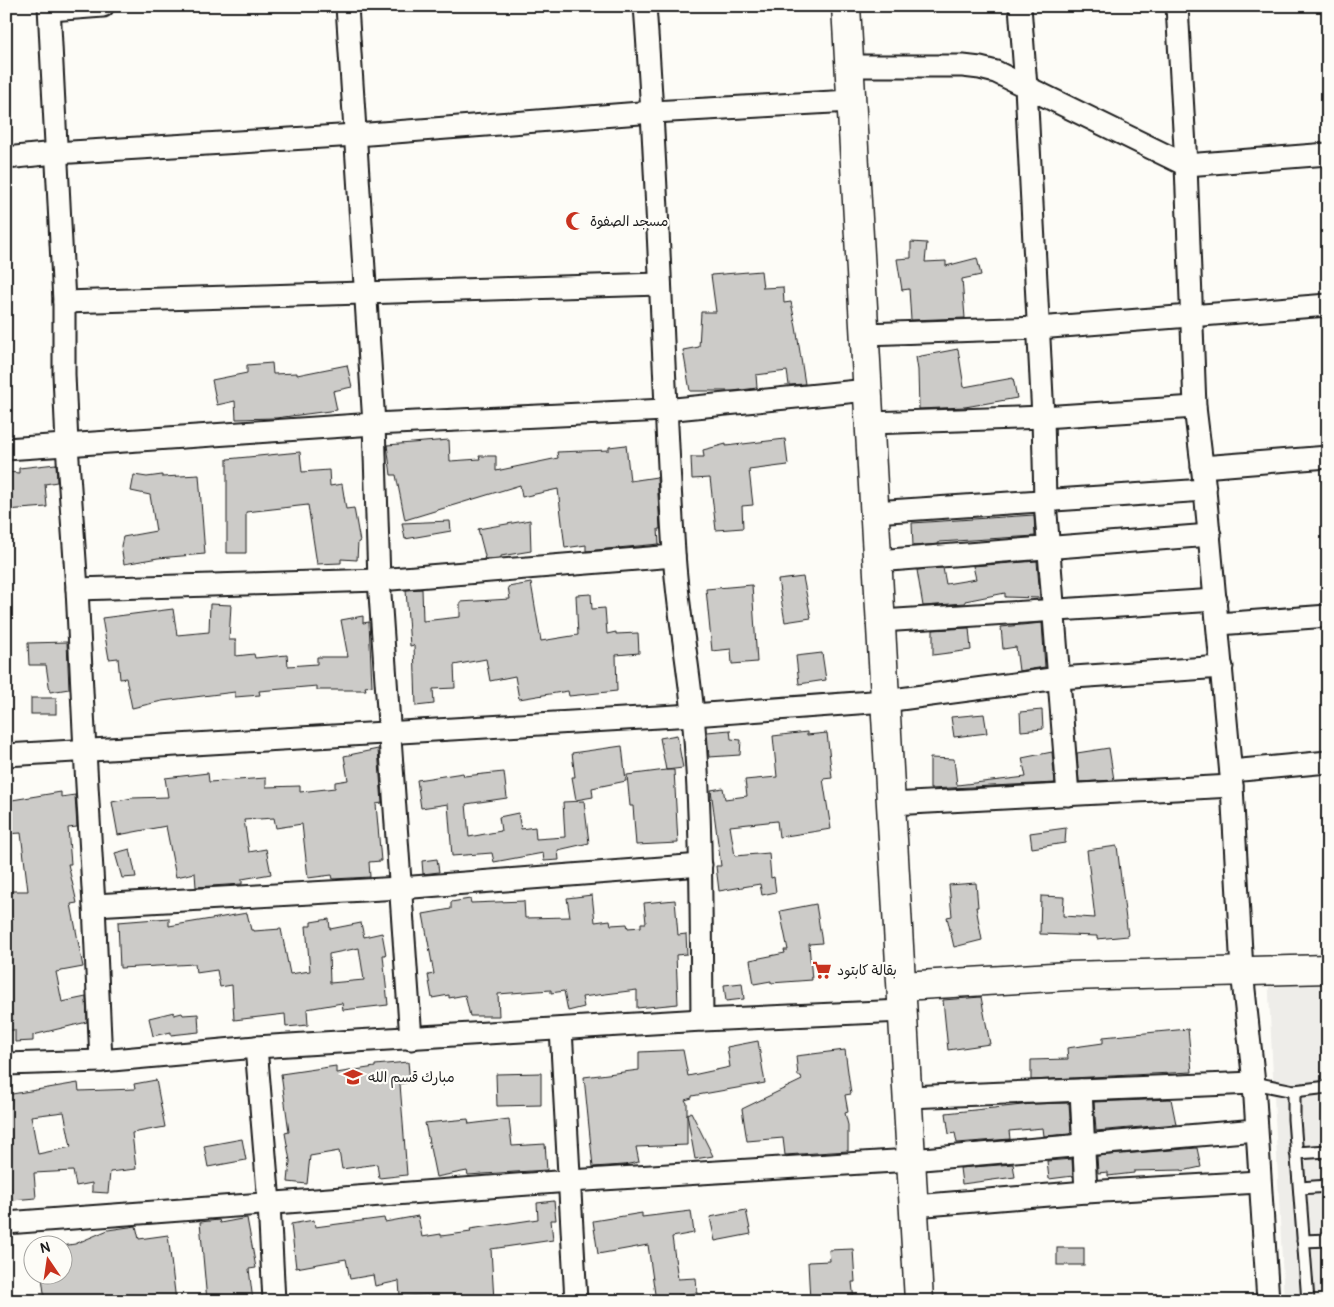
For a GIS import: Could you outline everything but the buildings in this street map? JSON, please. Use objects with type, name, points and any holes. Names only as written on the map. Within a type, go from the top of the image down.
[{"type":"street","points":[[101,1061],[78,588],[67,445],[64,374],[64,302],[49,8],[103,6]]},
{"type":"street","points":[[348,6],[374,424],[379,580],[410,1039]]},
{"type":"street","points":[[644,6],[653,112],[674,556],[693,715],[701,865],[702,1020]]},
{"type":"street","points":[[846,6],[919,1301]]},
{"type":"street","points":[[1020,6],[1043,417],[1045,501],[1068,795]]},
{"type":"street","points":[[1177,6],[1186,165],[1195,407],[1206,490],[1232,778],[1242,971],[1254,1083],[1268,1301]]},
{"type":"street","points":[[849,66],[980,68],[996,72],[1186,165],[1328,154]]},
{"type":"street","points":[[6,158],[55,153],[356,135],[653,112],[851,101]]},
{"type":"street","points":[[64,302],[660,284]]},
{"type":"street","points":[[865,334],[1038,328],[1328,304]]},
{"type":"street","points":[[6,449],[374,424],[666,410],[868,390]]},
{"type":"street","points":[[870,423],[1043,417],[1195,407]]},
{"type":"street","points":[[1202,467],[1328,457]]},
{"type":"street","points":[[874,512],[1206,490]]},
{"type":"street","points":[[877,561],[1210,535]]},
{"type":"street","points":[[78,588],[379,580],[674,556]]},
{"type":"street","points":[[881,621],[1216,600]]},
{"type":"street","points":[[1218,624],[1328,616]]},
{"type":"street","points":[[6,755],[693,715],[885,700],[1058,678],[1222,666]]},
{"type":"street","points":[[891,804],[1068,795],[1232,778],[1328,762]]},
{"type":"street","points":[[94,905],[400,888],[701,865]]},
{"type":"street","points":[[6,1064],[101,1061],[256,1047],[702,1020],[902,999],[1069,976],[1328,969]]},
{"type":"street","points":[[561,1030],[576,1301]]},
{"type":"street","points":[[256,1047],[269,1203],[274,1301]]},
{"type":"street","points":[[908,1097],[1254,1083]]},
{"type":"street","points":[[1082,1090],[1086,1192]]},
{"type":"street","points":[[6,1223],[570,1181],[911,1160],[1256,1130]]},
{"type":"street","points":[[914,1206],[1086,1192],[1260,1182]]},
{"type":"lane","points":[[1254,1083],[1294,1091],[1328,1087]]},
{"type":"lane","points":[[1294,1091],[1296,1153],[1308,1301]]},
{"type":"lane","points":[[1296,1153],[1328,1151]]},
{"type":"lane","points":[[1300,1188],[1328,1186]]},
{"type":"lane","points":[[1303,1241],[1328,1240]]},
{"type":"shaded area","points":[[1328,971],[1328,1301],[1284,1301],[1268,974]]},
{"type":"place","name":"مسجد الصفوة","points":[[575,221]]},
{"type":"place","name":"بقالة كابتود","points":[[822,970]]},
{"type":"place","name":"مبارك قسم الله","points":[[353,1077]]}]
